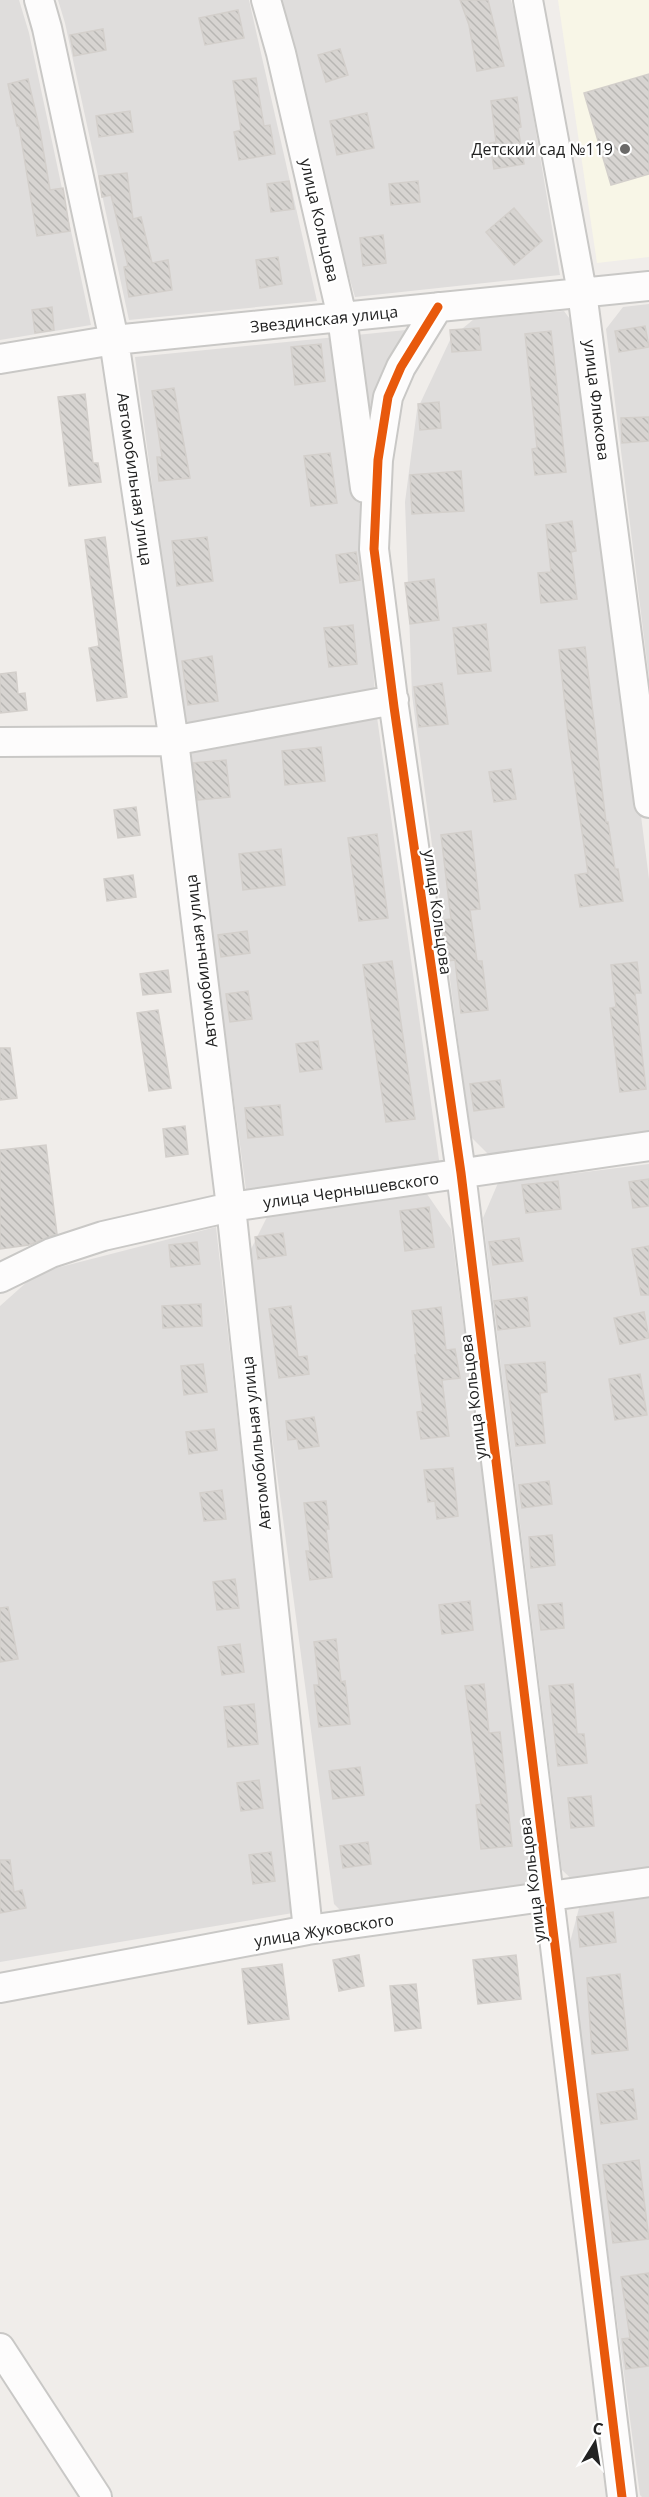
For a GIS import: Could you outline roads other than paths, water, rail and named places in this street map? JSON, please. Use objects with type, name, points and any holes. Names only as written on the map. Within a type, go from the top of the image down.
[{"type":"street","name":"Автомобильная улица","points":[[39,0],[50,40],[114,340],[172,741],[231,1208],[308,1930]]},
{"type":"street","name":"улица Кольцова","points":[[266,0],[281,53],[342,317],[461,1173],[622,2497]]},
{"type":"street","name":"улица Флюкова","points":[[528,0],[582,292],[649,803]]},
{"type":"street","name":"Звездинская улица","points":[[0,359],[114,340],[649,286]]},
{"type":"street","name":"улица Кольцова","points":[[374,549],[378,459],[388,397],[401,367],[438,307]]},
{"type":"street","points":[[0,742],[172,741],[394,700]]},
{"type":"street","name":"улица Чернышевского","points":[[0,1278],[51,1253],[103,1236],[231,1208],[649,1146]]},
{"type":"street","name":"улица Жуковского","points":[[0,1988],[308,1930],[549,1898],[649,1882]]},
{"type":"street","points":[[0,2348],[97,2497]]},
{"type":"place","name":"Детский сад №119","points":[[625,149]]}]
